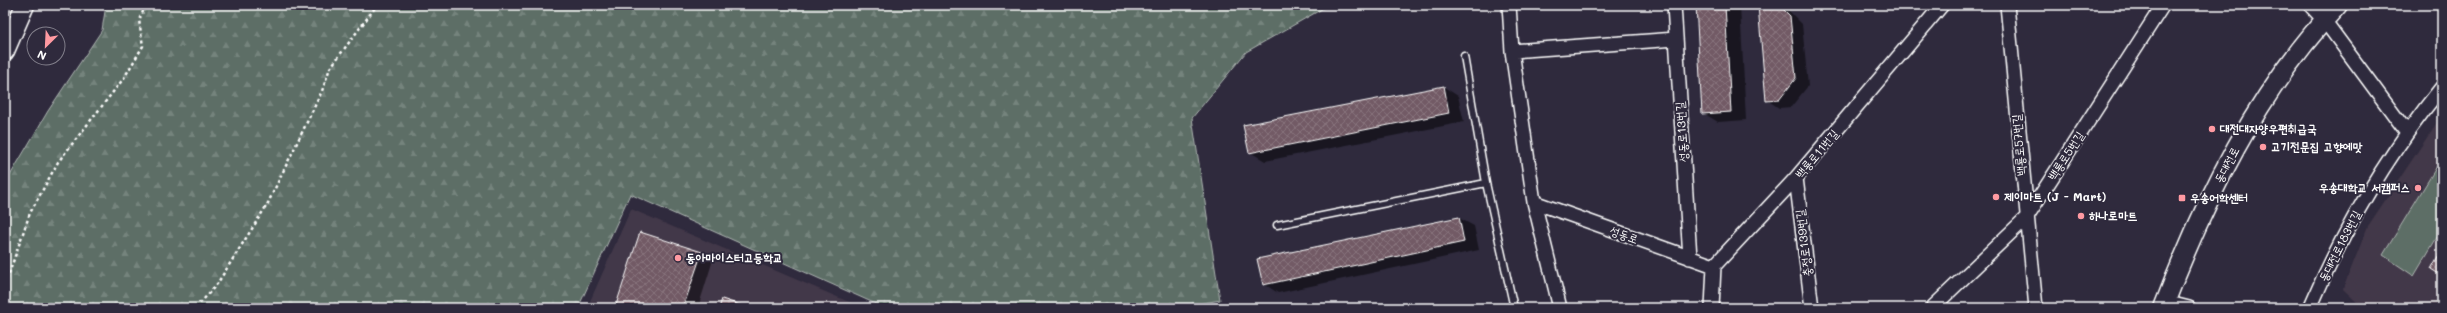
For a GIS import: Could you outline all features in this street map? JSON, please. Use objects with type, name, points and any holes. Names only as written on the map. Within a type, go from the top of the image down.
[{"type":"main road","points":[[5,50],[25,5]]},
{"type":"main road","name":"동대전로","points":[[2164,305],[2205,204],[2248,124],[2285,70],[2324,20],[2338,5]]},
{"type":"street","points":[[1510,5],[1512,51],[1534,202],[1560,308]]},
{"type":"street","name":"성동로13번길","points":[[1674,5],[1690,258]]},
{"type":"street","name":"백룡로11번길","points":[[1714,266],[1796,178],[1942,5]]},
{"type":"street","name":"백룡로57번길","points":[[2007,5],[2026,218],[2036,308]]},
{"type":"street","name":"백룡로5번길","points":[[1932,308],[2026,218],[2163,5]]},
{"type":"street","points":[[2310,5],[2324,20],[2406,131]]},
{"type":"street","points":[[1512,51],[1676,39]]},
{"type":"street","name":"동대전로183번길","points":[[2310,308],[2349,223],[2406,131],[2442,87]]},
{"type":"street","name":"충정로139번길","points":[[1796,178],[1812,308]]},
{"type":"street","name":"성동로","points":[[1534,202],[1714,266]]},
{"type":"street","points":[[1712,308],[1714,266]]},
{"type":"street","name":"동대전로","points":[[2164,305],[2189,308]]},
{"type":"lane","points":[[1464,56],[1486,183],[1514,308]]},
{"type":"lane","points":[[1277,225],[1486,183]]},
{"type":"path","points":[[5,285],[30,213],[58,162],[124,78],[143,46],[139,20],[146,5]]},
{"type":"path","points":[[196,308],[217,284],[267,205],[319,98],[330,68],[377,5]]},
{"type":"shaded area","name":"우송대학교 서캠퍼스","points":[[2442,115],[2442,308],[2363,308],[2343,289],[2368,226]]},
{"type":"shaded area","name":"동아마이스터고등학교","points":[[631,209],[863,308],[587,308]]},
{"type":"green space","points":[[106,5],[1329,5],[1246,52],[1192,118],[1220,300],[1177,308],[885,308],[630,194],[578,308],[5,308],[5,184],[48,111],[102,30]]},
{"type":"green space","points":[[2442,158],[2442,229],[2414,276],[2383,255]]},
{"type":"building","points":[[1696,5],[1725,5],[1731,112],[1702,114]]},
{"type":"building","points":[[1758,5],[1779,5],[1790,16],[1796,78],[1779,100],[1766,101]]},
{"type":"building","points":[[1444,86],[1449,113],[1249,153],[1243,125]]},
{"type":"building","points":[[1459,217],[1464,242],[1263,285],[1257,259]]},
{"type":"building","points":[[640,232],[702,252],[683,308],[615,308]]},
{"type":"building","points":[[2442,249],[2442,276],[2431,269]]},
{"type":"building","points":[[722,299],[749,308],[719,308]]},
{"type":"place","name":"대전대자양우편취급국","points":[[2212,129]]},
{"type":"place","name":"고기전문집 고향에맛","points":[[2263,147]]},
{"type":"place","name":"우송대학교 서캠퍼스","points":[[2418,188]]},
{"type":"place","name":"제이마트 (J - Mart)","points":[[1996,197]]},
{"type":"place","name":"우송어학센터","points":[[2182,198]]},
{"type":"place","name":"하나로마트","points":[[2081,216]]},
{"type":"place","name":"동아마이스터고등학교","points":[[678,258]]}]
